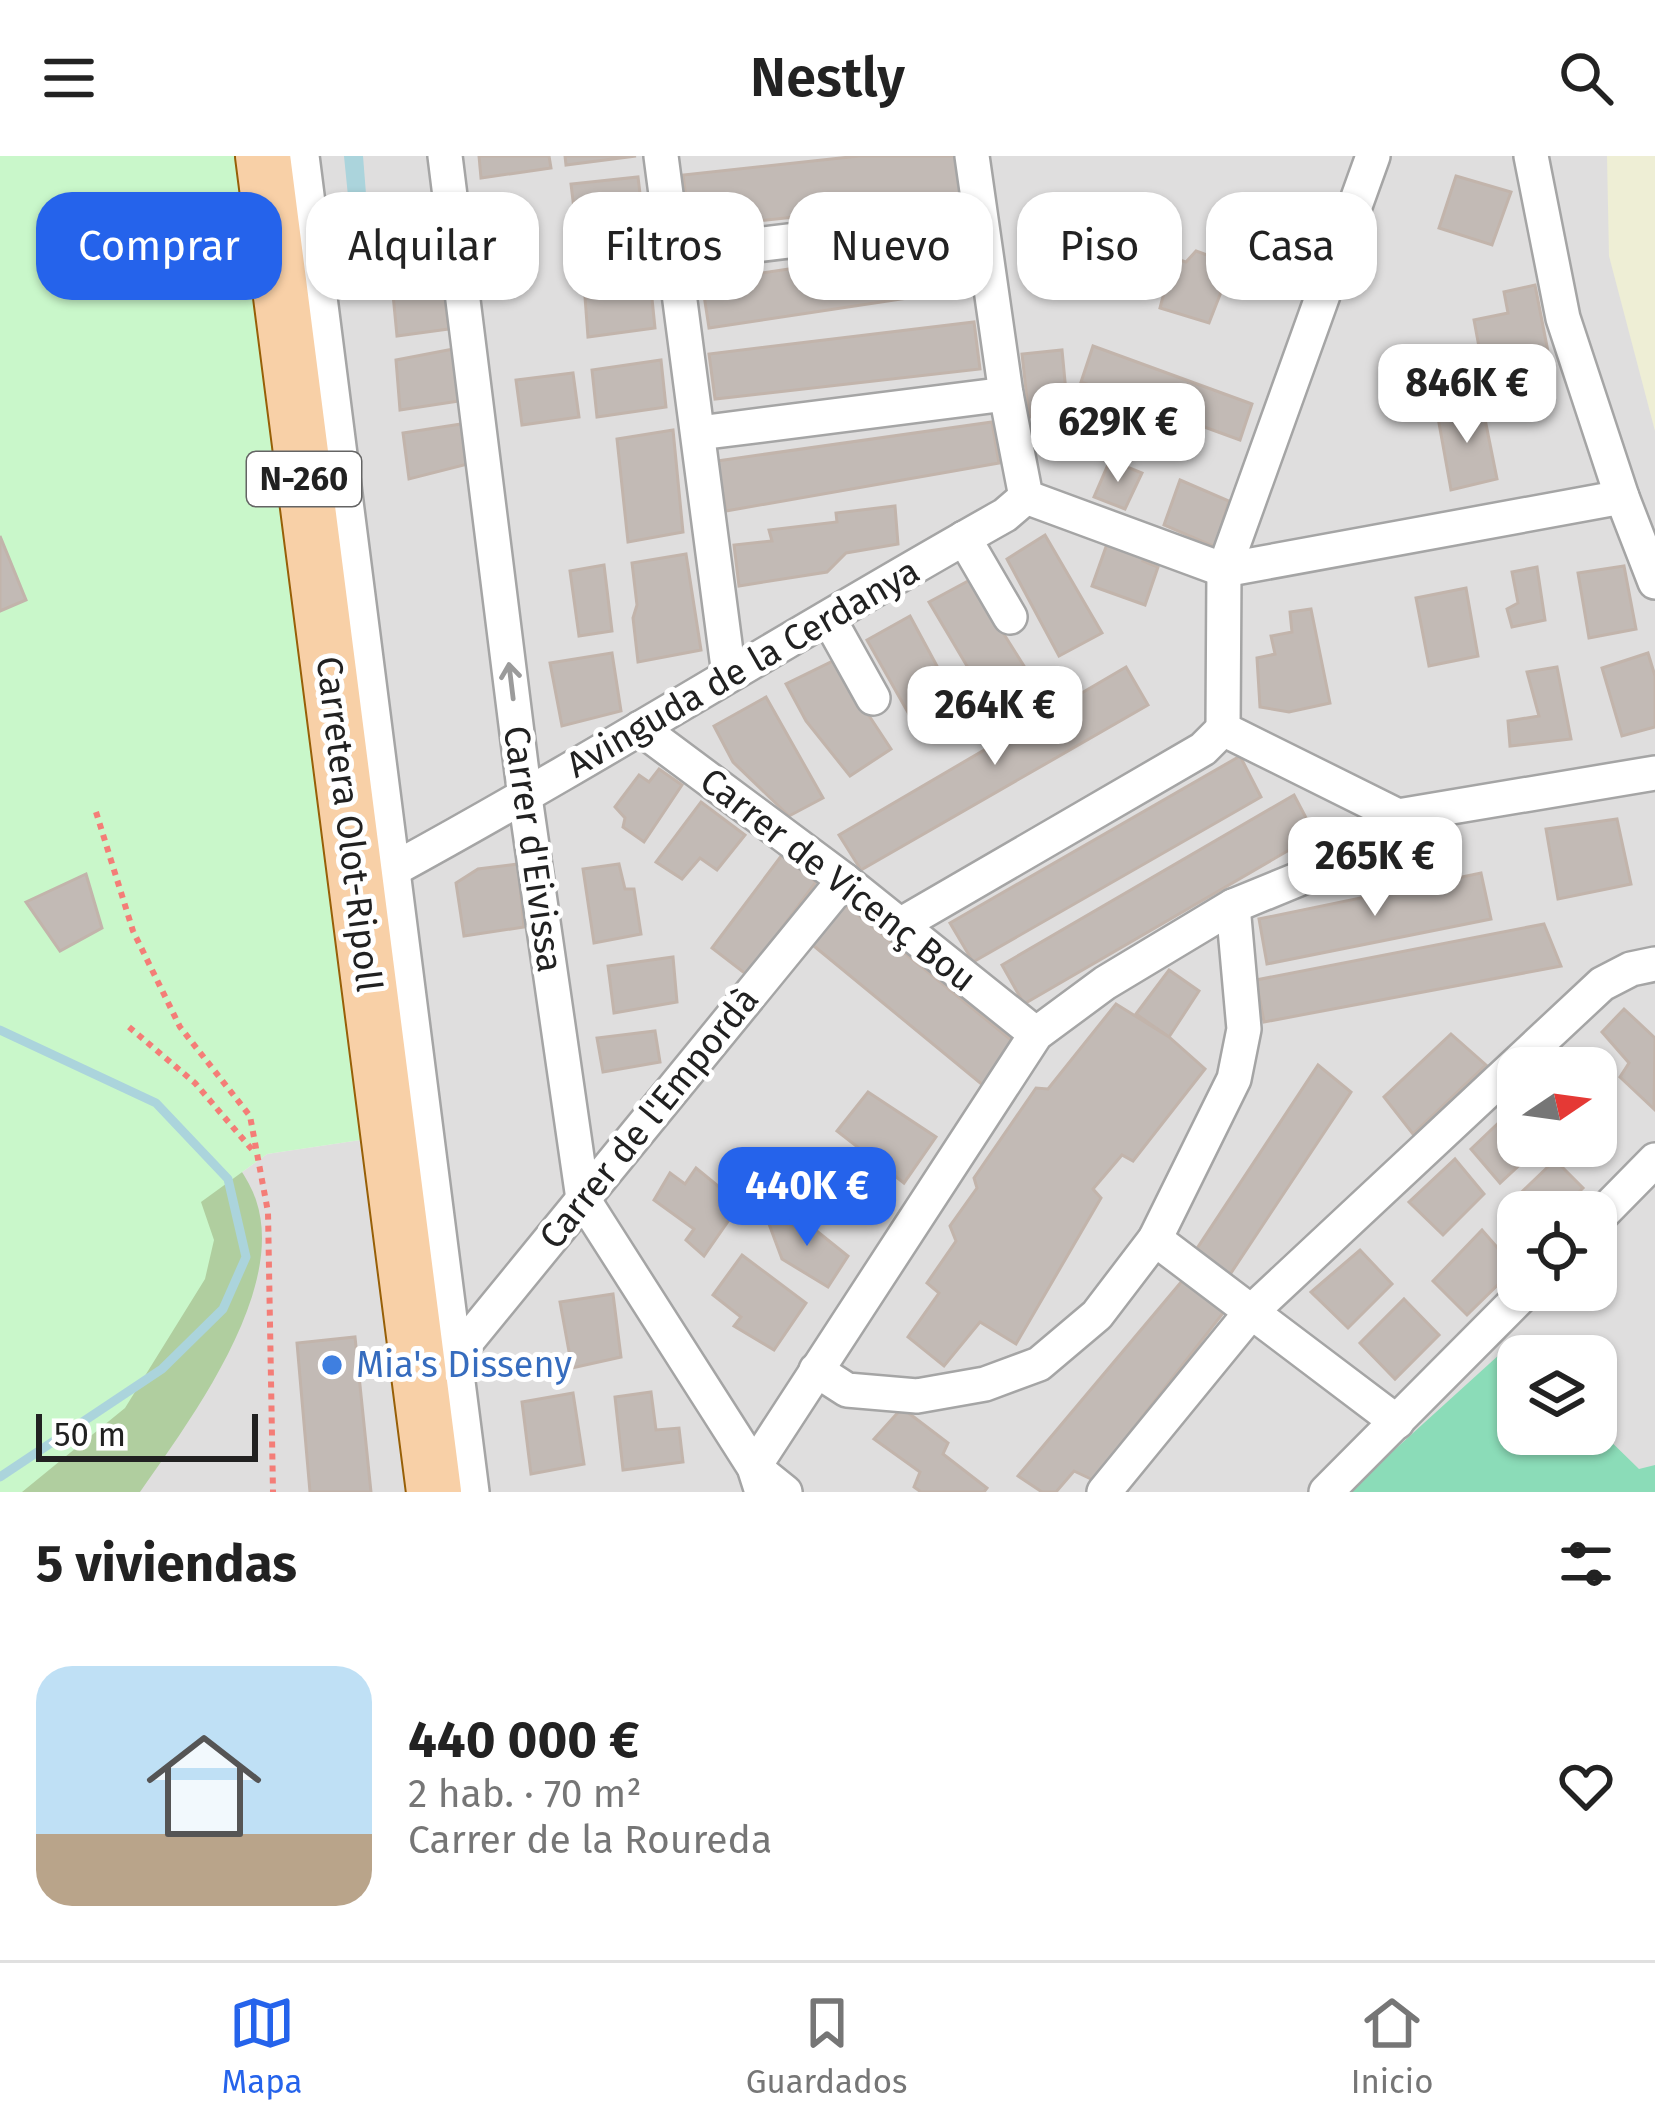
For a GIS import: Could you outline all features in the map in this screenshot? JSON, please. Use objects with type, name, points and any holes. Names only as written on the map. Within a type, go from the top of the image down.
[{"type":"main road","name":"Carretera Olot-Ripoll","points":[[263,156],[434,1492]]},
{"type":"street","points":[[302,156],[472,1492]]},
{"type":"street","name":"Carrer d'Eivissa","points":[[445,156],[525,797],[583,1199],[758,1479],[785,1492]]},
{"type":"street","points":[[661,156],[666,192]]},
{"type":"street","points":[[972,156],[977,192]]},
{"type":"street","points":[[900,926],[1203,749],[1223,729],[1225,570],[1372,156]]},
{"type":"street","points":[[1531,156],[1563,318],[1655,582]]},
{"type":"street","points":[[680,300],[729,675]]},
{"type":"street","points":[[992,300],[1026,497],[1225,570],[1622,497]]},
{"type":"street","points":[[699,433],[1006,394]]},
{"type":"street","name":"Avinguda de la Cerdanya","points":[[394,868],[829,619],[1005,515],[1026,497]]},
{"type":"street","points":[[964,538],[1010,617]]},
{"type":"street","points":[[829,619],[873,698]]},
{"type":"street","name":"Carrer de Vicenç Bou","points":[[640,728],[844,880],[1036,1034]]},
{"type":"street","points":[[1223,729],[1398,816],[1655,773]]},
{"type":"street","points":[[758,1479],[817,1370],[1036,1034],[1105,983],[1233,906],[1399,840],[1398,816]]},
{"type":"street","name":"Carrer de l'Empordà","points":[[455,1356],[844,880]]},
{"type":"street","points":[[817,1370],[847,1390],[916,1396],[985,1384],[1039,1364],[1097,1315],[1154,1239],[1234,1079],[1244,1029],[1233,906]]},
{"type":"street","points":[[1104,1492],[1252,1311],[1603,984],[1631,969],[1655,964]]},
{"type":"street","points":[[1617,1199],[1655,1160]]},
{"type":"street","points":[[1154,1239],[1397,1422]]},
{"type":"street","points":[[1326,1492],[1506,1311]]},
{"type":"path","points":[[96,812],[133,931],[180,1028],[250,1116],[268,1213],[273,1492]]},
{"type":"path","points":[[129,1027],[195,1083],[257,1156]]},
{"type":"shaded area","points":[[288,156],[1655,156],[1655,1492],[22,1492],[201,1202],[267,1154],[374,1138]]},
{"type":"green space","points":[[0,156],[288,156],[374,1138],[267,1154],[201,1202],[214,1240],[205,1279],[125,1408],[22,1492],[0,1492]]},
{"type":"green space","points":[[1607,156],[1655,156],[1655,431],[1609,256]]},
{"type":"green space","points":[[218,1136],[253,1192],[262,1236],[258,1274],[246,1313],[207,1392],[140,1492],[0,1492],[0,1261]]},
{"type":"green space","points":[[1497,1357],[1497,1455],[1617,1455],[1617,1448],[1639,1469],[1655,1465],[1655,1492],[1348,1492]]},
{"type":"water","points":[[344,156],[363,156],[366,192],[348,192]]},
{"type":"building","points":[[479,156],[549,156],[551,168],[481,178]]},
{"type":"building","points":[[565,156],[636,156],[566,165]]},
{"type":"building","points":[[859,156],[958,156],[964,192],[788,192],[788,218],[764,220],[764,192],[685,192],[683,175]]},
{"type":"building","points":[[1456,176],[1511,192],[1492,245],[1439,228]]},
{"type":"building","points":[[638,177],[640,192],[572,192],[571,184]]},
{"type":"building","points":[[1196,251],[1206,255],[1206,300],[1218,300],[1209,323],[1160,308],[1162,300],[1182,300],[1182,261]]},
{"type":"building","points":[[788,269],[788,300],[894,300],[709,328],[705,300],[764,300],[764,273]]},
{"type":"building","points":[[1535,285],[1551,367],[1519,375],[1515,350],[1495,353],[1497,371],[1484,374],[1474,320],[1508,313],[1504,292]]},
{"type":"building","points":[[394,300],[445,300],[449,329],[397,336]]},
{"type":"building","points":[[585,300],[652,300],[655,328],[588,337]]},
{"type":"building","points":[[974,322],[980,369],[715,399],[709,354]]},
{"type":"building","points":[[1093,346],[1252,404],[1240,440],[1081,382]]},
{"type":"building","points":[[453,349],[459,401],[400,410],[396,360]]},
{"type":"building","points":[[1062,350],[1068,413],[1029,417],[1022,354]]},
{"type":"building","points":[[661,360],[666,407],[597,417],[592,370]]},
{"type":"building","points":[[573,373],[579,417],[522,425],[516,380]]},
{"type":"building","points":[[1482,404],[1497,479],[1451,490],[1437,412]]},
{"type":"building","points":[[992,422],[999,463],[726,511],[717,461]]},
{"type":"building","points":[[461,424],[468,464],[409,479],[403,433]]},
{"type":"building","points":[[673,430],[683,532],[628,542],[617,439]]},
{"type":"building","points":[[1110,460],[1142,473],[1125,509],[1094,497]]},
{"type":"building","points":[[1180,480],[1229,501],[1215,547],[1164,525]]},
{"type":"building","points":[[895,506],[898,544],[846,553],[827,572],[739,586],[734,545],[772,541],[769,530],[837,522],[836,513]]},
{"type":"building","points":[[1045,535],[1102,633],[1059,656],[1007,559]]},
{"type":"building","points":[[0,536],[26,600],[0,611]]},
{"type":"building","points":[[1107,544],[1146,552],[1143,561],[1158,567],[1145,605],[1092,586]]},
{"type":"building","points":[[686,554],[701,650],[638,662],[632,563]]},
{"type":"building","points":[[604,565],[612,631],[579,636],[570,571]]},
{"type":"building","points":[[1624,566],[1636,629],[1589,638],[1578,573]]},
{"type":"building","points":[[1537,567],[1545,620],[1512,627],[1507,609],[1518,603],[1512,572]]},
{"type":"building","points":[[970,580],[1029,674],[986,698],[929,602]]},
{"type":"building","points":[[1466,588],[1478,656],[1429,666],[1416,598]]},
{"type":"building","points":[[1311,609],[1330,703],[1289,712],[1260,707],[1257,658],[1275,654],[1271,636],[1292,632],[1290,612]]},
{"type":"building","points":[[910,616],[959,707],[919,732],[867,640]]},
{"type":"building","points":[[612,653],[621,711],[562,726],[550,663]]},
{"type":"building","points":[[1648,653],[1655,676],[1655,727],[1622,736],[1602,668]]},
{"type":"building","points":[[833,661],[891,749],[850,776],[806,721],[786,684]]},
{"type":"building","points":[[1126,667],[1148,705],[861,870],[839,835]]},
{"type":"building","points":[[1557,667],[1571,739],[1510,746],[1508,721],[1539,716],[1527,672]]},
{"type":"building","points":[[766,697],[823,798],[789,816],[733,762],[714,726]]},
{"type":"building","points":[[1240,756],[1261,797],[973,962],[950,923]]},
{"type":"building","points":[[659,769],[682,785],[644,842],[623,827],[625,818],[615,807],[639,775],[649,782]]},
{"type":"building","points":[[1294,795],[1315,835],[1024,1004],[1002,965]]},
{"type":"building","points":[[701,802],[745,835],[717,870],[700,858],[682,879],[656,862]]},
{"type":"building","points":[[1617,819],[1631,884],[1558,899],[1546,829]]},
{"type":"building","points":[[782,855],[816,882],[747,975],[712,948]]},
{"type":"building","points":[[518,864],[524,927],[464,936],[456,883],[478,869]]},
{"type":"building","points":[[619,864],[625,889],[634,889],[641,934],[594,943],[583,869]]},
{"type":"building","points":[[1481,873],[1491,919],[1267,964],[1259,919]]},
{"type":"building","points":[[86,874],[102,928],[60,951],[26,902]]},
{"type":"building","points":[[842,902],[1015,1043],[984,1086],[809,942]]},
{"type":"building","points":[[1544,924],[1561,966],[1264,1022],[1256,980]]},
{"type":"building","points":[[673,957],[677,1002],[614,1013],[608,966]]},
{"type":"building","points":[[1169,970],[1199,991],[1169,1037],[1136,1014]]},
{"type":"building","points":[[1116,1004],[1169,1037],[1205,1069],[1133,1161],[1122,1155],[1093,1189],[1101,1198],[1016,1344],[980,1322],[944,1366],[908,1337],[939,1293],[927,1283],[956,1241],[950,1226],[977,1188],[974,1178],[1036,1088],[1048,1089]]},
{"type":"building","points":[[1624,1009],[1655,1038],[1654,1109],[1620,1077],[1629,1063],[1602,1032]]},
{"type":"building","points":[[655,1031],[660,1062],[603,1072],[597,1038]]},
{"type":"building","points":[[1451,1034],[1486,1065],[1413,1134],[1384,1097]]},
{"type":"building","points":[[1318,1065],[1351,1092],[1227,1279],[1194,1253]]},
{"type":"building","points":[[868,1092],[936,1137],[904,1183],[837,1131]]},
{"type":"building","points":[[1497,1124],[1497,1167],[1517,1167],[1500,1183],[1471,1149]]},
{"type":"building","points":[[1455,1159],[1484,1194],[1443,1235],[1409,1202]]},
{"type":"building","points":[[1548,1167],[1562,1167],[1583,1188],[1580,1191],[1523,1191]]},
{"type":"building","points":[[696,1168],[740,1204],[704,1256],[686,1240],[694,1229],[654,1200],[670,1173],[685,1184]]},
{"type":"building","points":[[793,1212],[848,1256],[828,1287],[782,1259],[769,1224]]},
{"type":"building","points":[[1482,1230],[1497,1247],[1497,1286],[1467,1315],[1433,1281]]},
{"type":"building","points":[[1360,1250],[1392,1284],[1348,1328],[1311,1292]]},
{"type":"building","points":[[742,1255],[806,1303],[774,1350],[734,1326],[741,1317],[713,1295]]},
{"type":"building","points":[[1188,1274],[1227,1308],[1093,1480],[1074,1471],[1056,1492],[1042,1492],[1018,1476]]},
{"type":"building","points":[[613,1294],[621,1357],[572,1368],[560,1302]]},
{"type":"building","points":[[1404,1299],[1439,1335],[1395,1379],[1360,1343]]},
{"type":"building","points":[[355,1337],[371,1492],[310,1492],[297,1343]]},
{"type":"building","points":[[651,1392],[656,1430],[679,1428],[683,1462],[623,1470],[615,1397]]},
{"type":"building","points":[[573,1393],[584,1464],[531,1474],[522,1402]]},
{"type":"building","points":[[902,1408],[948,1443],[943,1454],[987,1488],[984,1492],[921,1492],[914,1487],[920,1472],[874,1439]]},
{"type":"waterway","points":[[0,1030],[156,1103],[228,1179],[246,1257],[223,1309],[162,1369],[0,1477]]},
{"type":"place","name":"Mia's Disseny","points":[[332,1365]]}]
